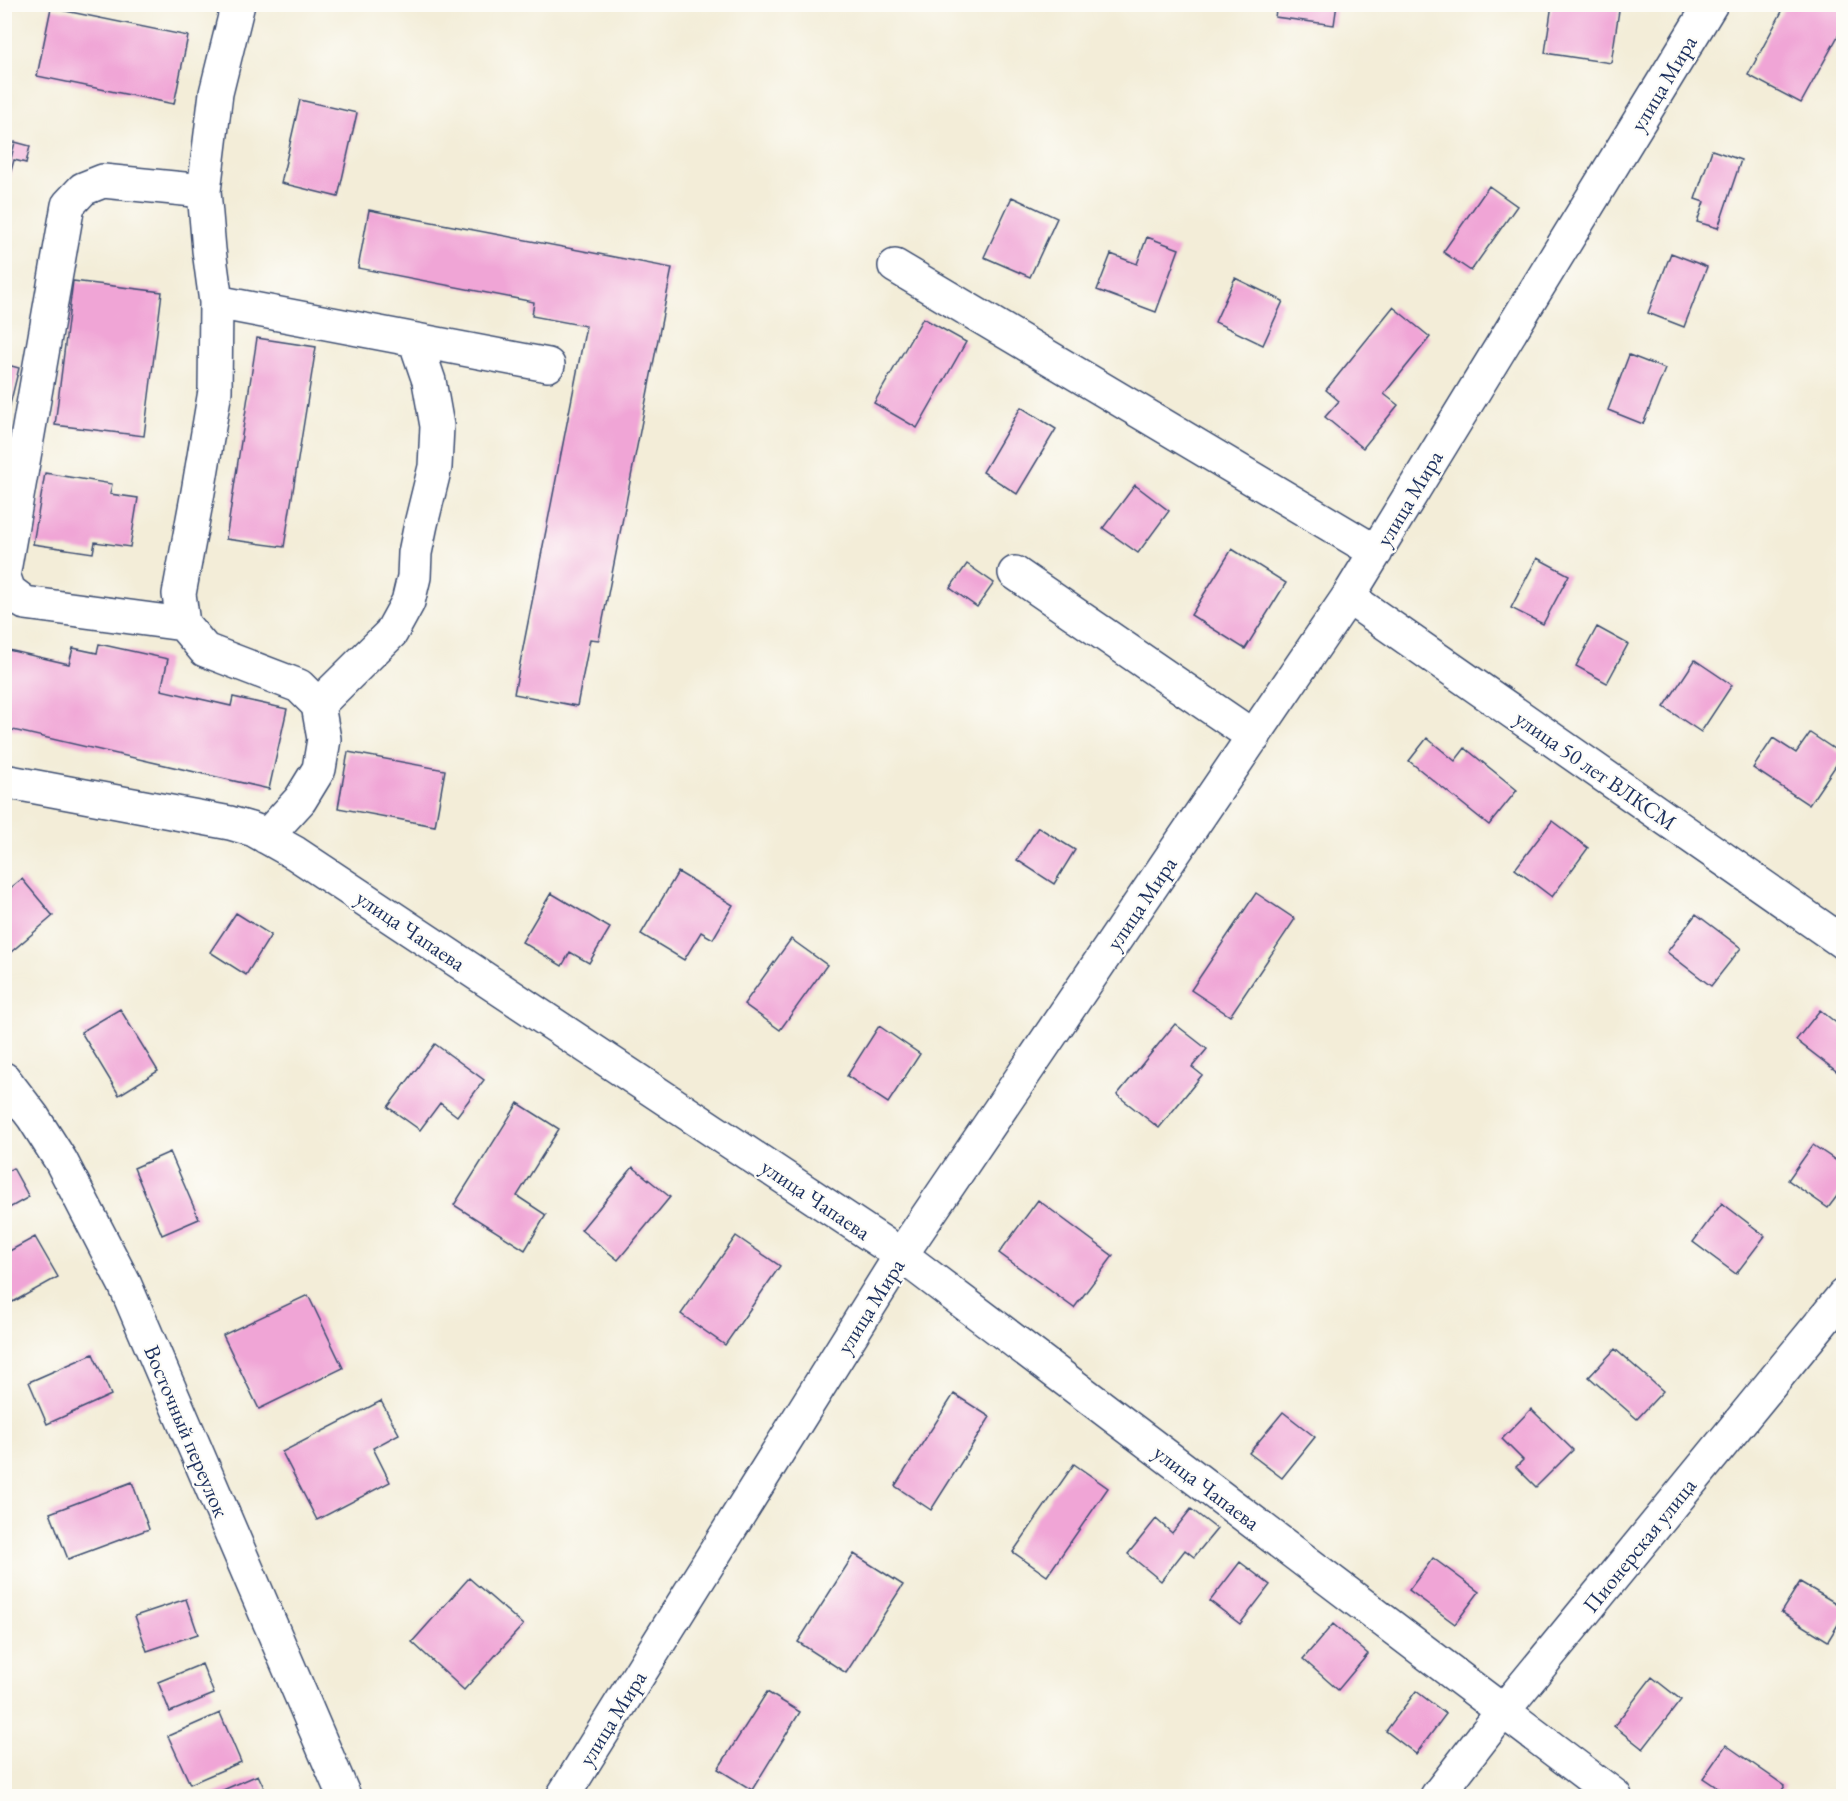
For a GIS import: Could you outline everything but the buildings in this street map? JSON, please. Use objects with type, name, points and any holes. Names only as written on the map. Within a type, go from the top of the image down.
[{"type":"street","points":[[238,4],[216,93],[204,191],[208,250],[216,302],[214,391],[179,594],[183,624],[205,650],[299,686],[318,705],[324,739],[319,769],[300,800],[266,837]]},
{"type":"street","name":"улица Мира","points":[[563,1797],[902,1255],[1348,597],[1712,4]]},
{"type":"street","points":[[4,572],[68,204],[83,189],[103,182],[204,191]]},
{"type":"street","points":[[895,266],[1376,552]]},
{"type":"street","points":[[216,302],[548,365]]},
{"type":"street","points":[[318,705],[391,633],[408,602],[414,577],[415,553],[435,467],[438,426],[429,381],[415,340]]},
{"type":"street","points":[[1015,573],[1254,737]]},
{"type":"street","points":[[4,577],[9,591],[25,603],[183,624]]},
{"type":"street","name":"улица 50 лет ВЛКСМ","points":[[1348,597],[1844,943]]},
{"type":"street","name":"улица Чапаева","points":[[4,781],[230,823],[254,831],[295,853],[902,1255],[1615,1797]]},
{"type":"street","name":"Восточный переулок","points":[[4,1079],[33,1117],[61,1161],[125,1285],[344,1797]]},
{"type":"street","name":"Пионерская улица","points":[[1437,1797],[1503,1711],[1844,1295]]}]
